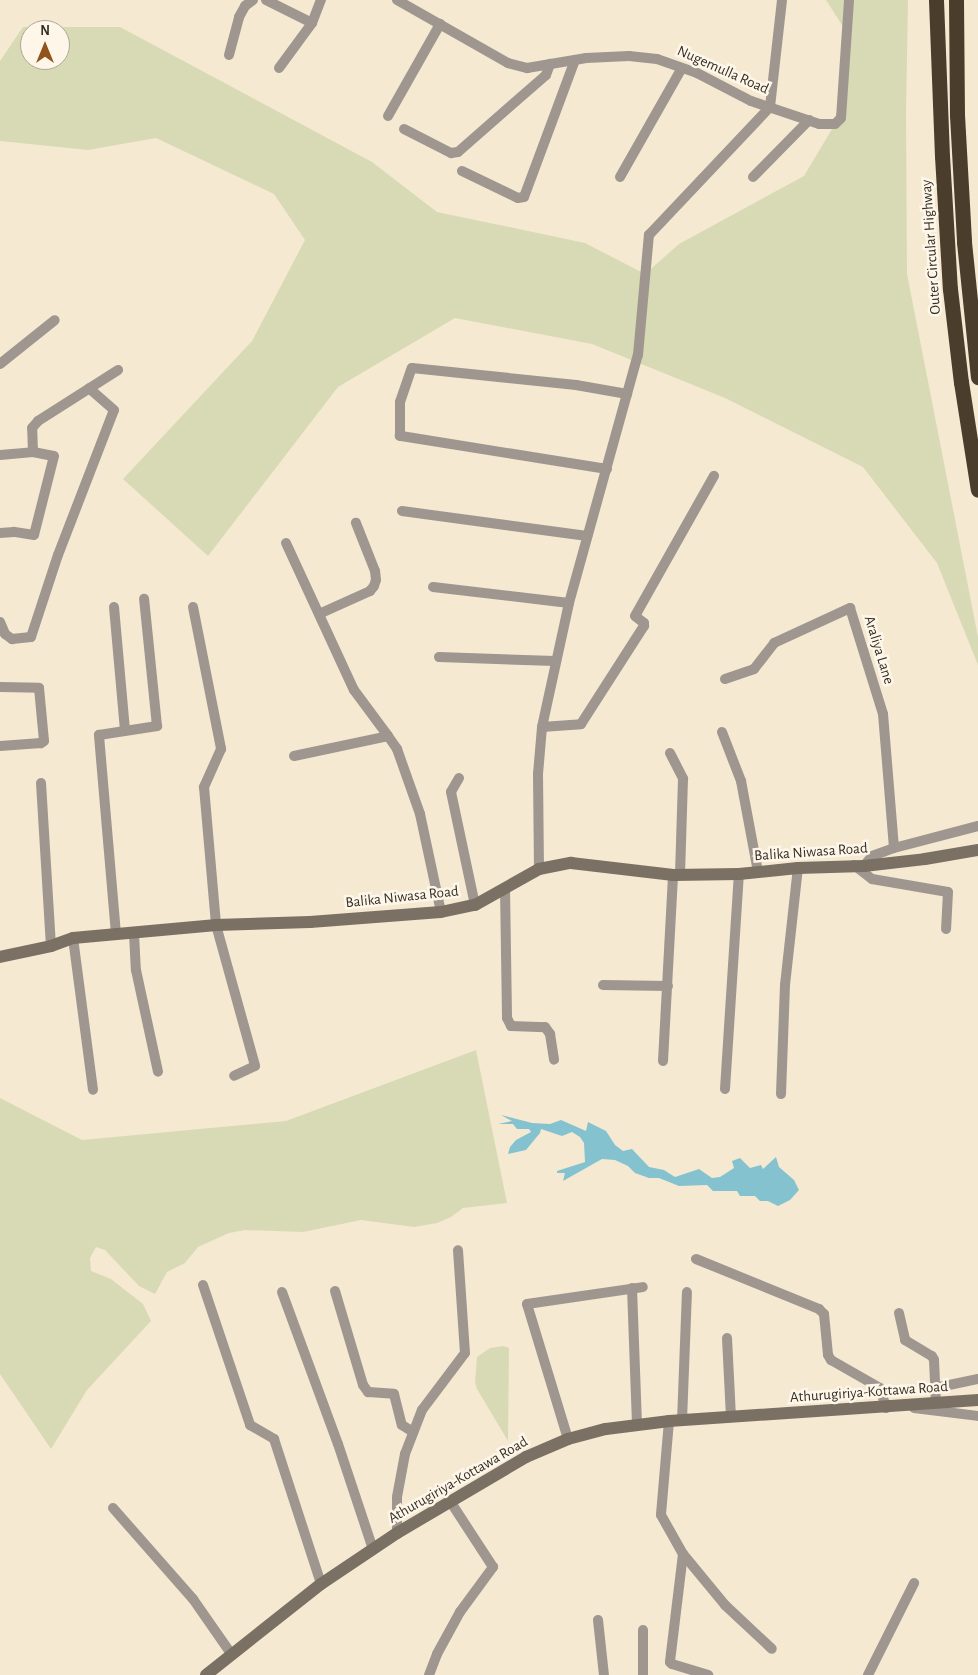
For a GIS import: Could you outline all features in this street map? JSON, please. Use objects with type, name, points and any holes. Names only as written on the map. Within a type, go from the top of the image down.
[{"type":"highway","name":"Outer Circular Highway","points":[[936,0],[942,156],[950,289],[961,382],[978,490]]},
{"type":"highway","points":[[956,0],[957,115],[964,232],[978,377]]},
{"type":"street","points":[[229,55],[238,16],[245,6],[253,0]]},
{"type":"street","points":[[266,0],[312,23]]},
{"type":"street","points":[[279,68],[312,23],[322,0]]},
{"type":"street","points":[[539,869],[538,774],[542,727],[569,603],[638,355],[648,235],[770,107],[782,0]]},
{"type":"street","name":"Nugemulla Road","points":[[400,1],[508,63],[527,68],[575,60],[629,56],[657,59],[682,68],[752,101],[819,124],[835,124],[841,118],[849,0]]},
{"type":"street","points":[[388,116],[440,24]]},
{"type":"street","points":[[462,171],[518,198],[524,197],[575,60]]},
{"type":"street","points":[[404,129],[451,153],[458,152],[546,75],[550,64]]},
{"type":"street","points":[[620,176],[682,68]]},
{"type":"street","points":[[753,177],[809,120]]},
{"type":"street","points":[[0,364],[55,320]]},
{"type":"street","points":[[607,469],[400,436],[400,402],[412,368],[576,385],[627,394]]},
{"type":"street","points":[[33,452],[32,428],[38,421],[118,370]]},
{"type":"street","points":[[0,622],[5,634],[12,639],[31,637],[58,555],[114,410],[89,388]]},
{"type":"street","points":[[0,455],[33,452],[54,456],[34,535],[14,532],[0,533]]},
{"type":"street","points":[[542,727],[581,724],[644,626],[644,623],[635,616],[714,476]]},
{"type":"street","points":[[402,511],[587,536]]},
{"type":"street","points":[[319,614],[370,591],[374,586],[376,580],[375,570],[356,523]]},
{"type":"street","points":[[286,543],[354,690],[397,749],[420,814],[441,912]]},
{"type":"street","points":[[433,587],[569,603]]},
{"type":"street","points":[[116,934],[99,735],[157,725],[144,599]]},
{"type":"street","points":[[114,606],[125,731]]},
{"type":"street","points":[[193,607],[221,749],[204,787],[216,925],[255,1066],[234,1076]]},
{"type":"street","name":"Araliya Lane","points":[[724,678],[754,669],[774,643],[850,608],[883,714],[894,848]]},
{"type":"street","points":[[439,657],[555,661]]},
{"type":"street","points":[[0,687],[39,688],[44,741],[41,743],[0,746]]},
{"type":"street","points":[[722,732],[741,781],[758,872]]},
{"type":"street","points":[[294,756],[388,736]]},
{"type":"street","points":[[663,1061],[683,778],[670,752]]},
{"type":"street","points":[[459,778],[451,792],[475,905]]},
{"type":"street","points":[[41,783],[52,946]]},
{"type":"street","points":[[946,929],[948,892],[872,879],[859,865],[872,856],[894,848],[978,826]]},
{"type":"street","name":"Balika Niwasa Road","points":[[0,957],[52,946],[73,938],[134,934],[216,925],[310,922],[441,912],[475,905],[539,869],[570,863],[676,874],[739,874],[925,859],[978,850]]},
{"type":"street","points":[[781,1094],[785,986],[798,868]]},
{"type":"street","points":[[726,1089],[739,874]]},
{"type":"street","points":[[505,888],[508,1018],[510,1026],[544,1027],[550,1034],[554,1060]]},
{"type":"street","points":[[134,934],[136,970],[158,1072]]},
{"type":"street","points":[[73,938],[93,1090]]},
{"type":"street","points":[[603,986],[668,986]]},
{"type":"street","points":[[397,1533],[397,1497],[405,1454],[413,1432],[422,1410],[465,1352],[458,1250]]},
{"type":"street","points":[[696,1259],[819,1309],[824,1314],[828,1355],[832,1360],[880,1388],[886,1408]]},
{"type":"street","points":[[203,1285],[250,1425],[274,1439],[321,1584]]},
{"type":"street","points":[[568,1439],[527,1304],[637,1288],[637,1424]]},
{"type":"street","points":[[335,1291],[363,1385],[368,1392],[394,1394],[402,1425],[413,1432]]},
{"type":"street","points":[[282,1292],[338,1444],[373,1549]]},
{"type":"street","points":[[687,1292],[676,1421],[661,1515],[683,1554],[725,1605],[772,1650]]},
{"type":"street","points":[[899,1313],[905,1340],[932,1356],[935,1364],[936,1404]]},
{"type":"street","points":[[727,1338],[731,1417]]},
{"type":"street","points":[[935,1388],[978,1378]]},
{"type":"street","name":"Athurugiriya-Kottawa Road","points":[[206,1675],[321,1584],[397,1533],[526,1457],[568,1439],[637,1424],[905,1407],[978,1400]]},
{"type":"street","points":[[905,1407],[978,1416]]},
{"type":"street","points":[[429,1675],[437,1654],[460,1612],[493,1567],[450,1502]]},
{"type":"street","points":[[113,1508],[193,1600],[232,1655]]},
{"type":"street","points":[[683,1554],[670,1662],[708,1675]]},
{"type":"street","points":[[868,1675],[914,1583]]},
{"type":"street","points":[[598,1620],[604,1675]]},
{"type":"street","points":[[643,1630],[643,1675]]},
{"type":"green space","points":[[826,0],[908,0],[906,112],[907,274],[978,637],[978,665],[937,563],[863,467],[725,398],[592,344],[455,318],[338,387],[208,556],[123,479],[252,341],[305,240],[274,194],[156,138],[88,150],[0,141],[0,61],[20,31],[20,70],[70,70],[70,27],[120,27],[372,162],[437,212],[585,243],[645,274],[679,244],[804,176],[835,124],[849,36]]},
{"type":"green space","points":[[476,1050],[507,1203],[463,1208],[451,1217],[437,1223],[414,1227],[361,1220],[303,1232],[245,1230],[229,1233],[198,1247],[185,1263],[167,1272],[155,1294],[139,1286],[105,1250],[96,1247],[90,1258],[91,1271],[111,1279],[143,1304],[151,1321],[87,1390],[51,1449],[0,1374],[0,1098],[82,1140],[286,1121]]},
{"type":"green space","points":[[503,1346],[509,1348],[508,1441],[477,1389],[475,1382],[477,1357],[490,1348]]},
{"type":"water","points":[[501,1115],[532,1123],[550,1124],[561,1120],[586,1131],[588,1122],[606,1131],[615,1145],[623,1151],[632,1149],[649,1167],[664,1170],[675,1177],[699,1169],[712,1178],[720,1177],[734,1168],[732,1161],[740,1158],[750,1168],[761,1165],[763,1169],[776,1157],[779,1167],[794,1180],[799,1190],[790,1200],[778,1206],[768,1201],[760,1201],[755,1196],[740,1196],[737,1191],[713,1191],[707,1185],[679,1186],[659,1178],[649,1178],[635,1173],[628,1166],[615,1160],[602,1159],[563,1181],[565,1173],[557,1173],[557,1171],[585,1162],[584,1143],[580,1137],[572,1132],[562,1136],[541,1129],[540,1133],[526,1150],[508,1154],[510,1147],[516,1140],[531,1132],[529,1129],[517,1129],[513,1124],[498,1124],[512,1121]]}]
